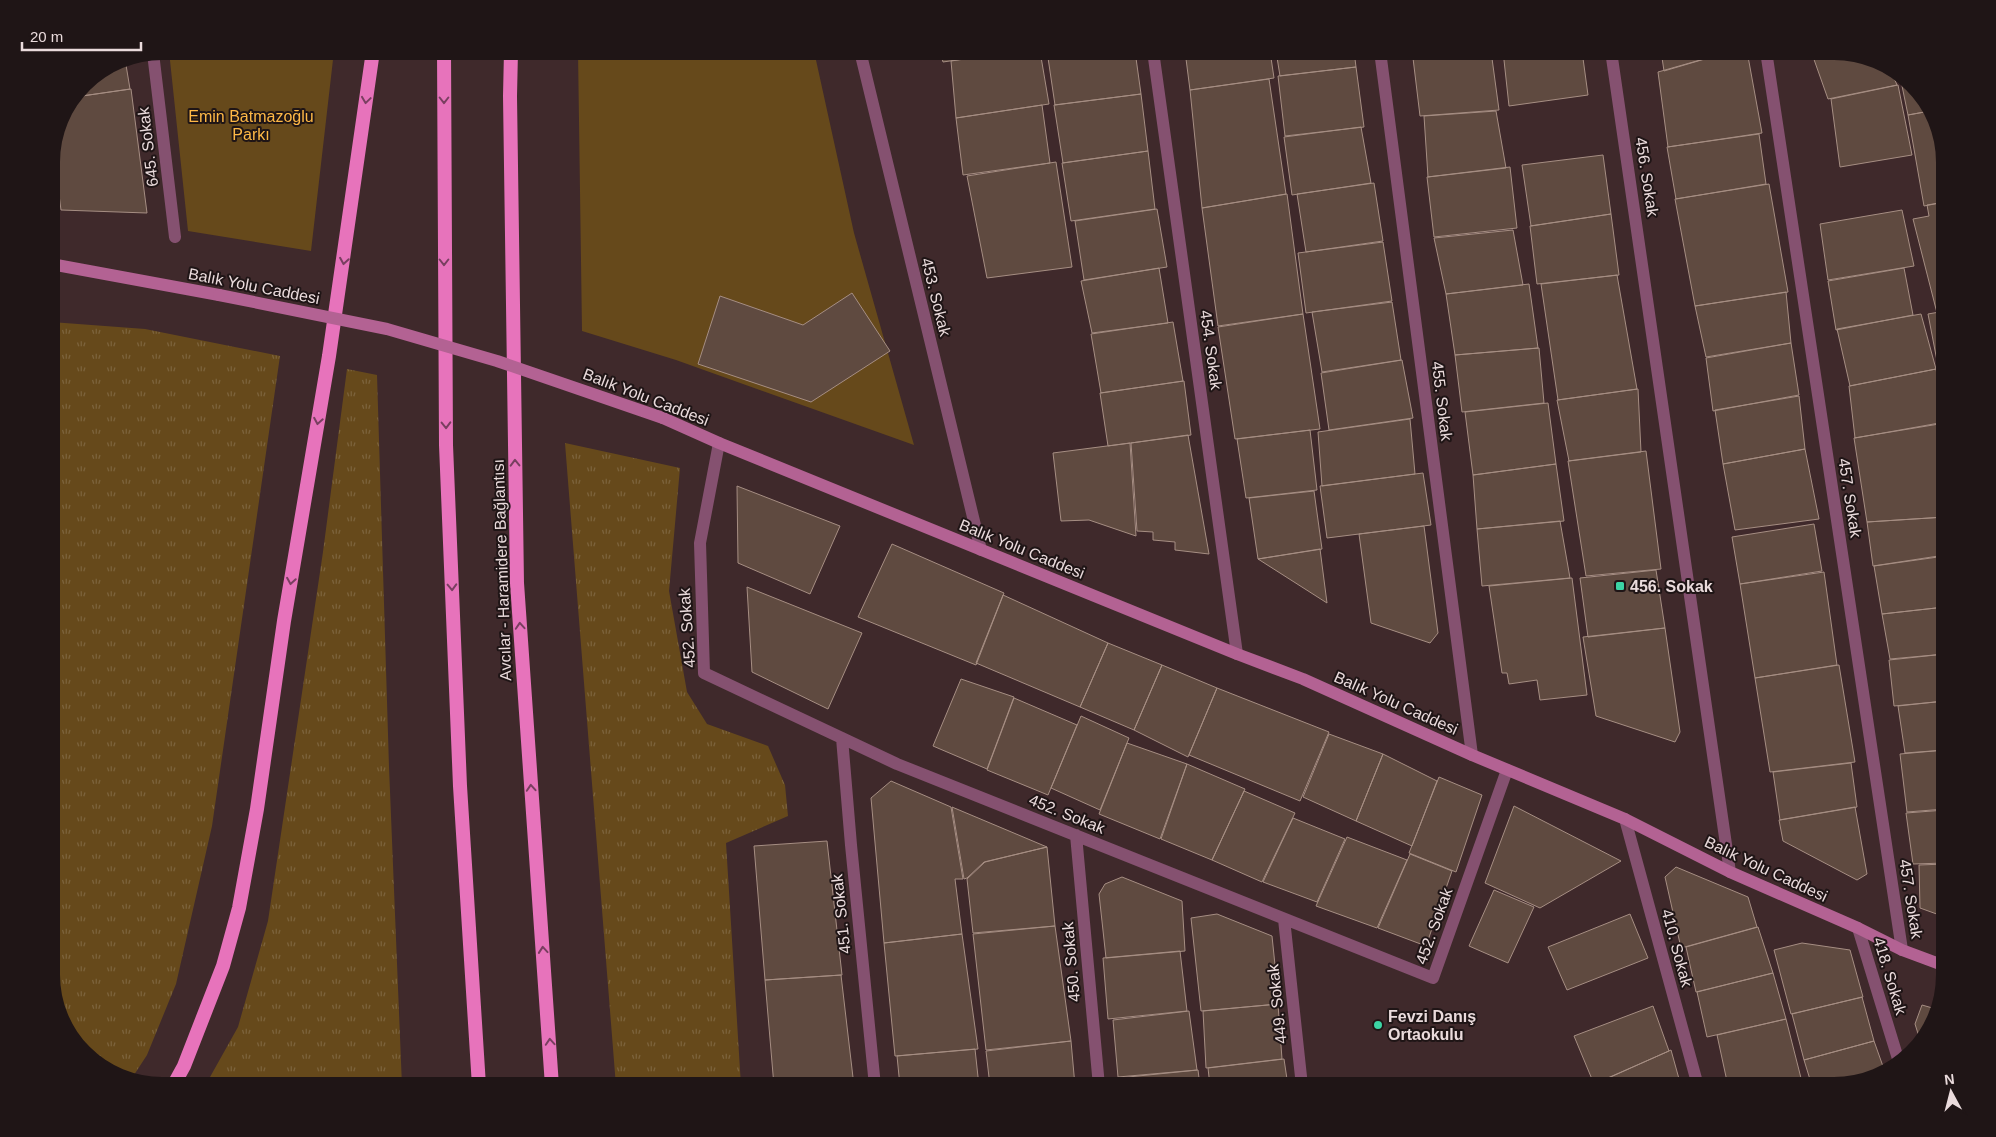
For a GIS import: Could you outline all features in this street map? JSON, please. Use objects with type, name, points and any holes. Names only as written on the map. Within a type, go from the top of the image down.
[{"type":"highway","points":[[178,1077],[184,1066],[222,966],[240,899],[257,809],[299,529],[329,356],[372,60]]},
{"type":"highway","points":[[444,60],[446,445],[460,786],[478,1077]]},
{"type":"highway","name":"Avcılar - Haramidere Bağlantısı","points":[[512,60],[510,96],[518,583],[551,1077]]},
{"type":"main road","name":"Balık Yolu Caddesi","points":[[60,265],[386,329],[497,361],[663,418],[719,443],[981,550],[1303,679],[1472,755],[1625,819],[1730,872],[1858,928],[1902,950],[1936,963]]},
{"type":"street","name":"453. Sokak","points":[[862,60],[981,550]]},
{"type":"street","name":"454. Sokak","points":[[1153,60],[1237,654]]},
{"type":"street","name":"455. Sokak","points":[[1381,60],[1472,755]]},
{"type":"street","name":"456. Sokak","points":[[1612,60],[1730,872]]},
{"type":"street","name":"457. Sokak","points":[[1767,60],[1902,950]]},
{"type":"street","name":"645. Sokak","points":[[154,61],[175,237]]},
{"type":"street","name":"452. Sokak","points":[[719,443],[700,543],[704,673],[897,764],[1433,978],[1507,770]]},
{"type":"street","name":"451. Sokak","points":[[842,738],[874,1077]]},
{"type":"street","name":"410. Sokak","points":[[1625,819],[1696,1077]]},
{"type":"street","name":"450. Sokak","points":[[1076,835],[1098,1077]]},
{"type":"street","name":"449. Sokak","points":[[1284,919],[1301,1077]]},
{"type":"street","name":"418. Sokak","points":[[1858,928],[1897,1055]]},
{"type":"green space","name":"Emin Batmazoğlu Parkı","points":[[170,60],[333,60],[311,251],[188,231]]},
{"type":"green space","points":[[578,60],[816,60],[854,233],[914,445],[676,360],[582,331]]},
{"type":"green space","points":[[60,323],[145,329],[280,356],[212,826],[176,984],[147,1055],[135,1074],[105,1060],[95,1052],[77,1032],[70,1020],[65,1008],[60,982]]},
{"type":"green space","points":[[347,369],[377,375],[389,767],[402,1077],[210,1077],[238,1027],[268,921],[323,552]]},
{"type":"green space","points":[[565,443],[680,468],[669,591],[687,692],[707,724],[768,746],[785,785],[788,816],[726,843],[740,1077],[615,1077]]},
{"type":"building","points":[[1042,60],[1049,104],[956,118],[951,61]]},
{"type":"building","points":[[1048,60],[1136,60],[1141,94],[1055,105]]},
{"type":"building","points":[[1186,60],[1271,60],[1274,78],[1190,90]]},
{"type":"building","points":[[1277,60],[1355,60],[1356,67],[1280,76]]},
{"type":"building","points":[[1413,60],[1492,60],[1499,110],[1420,116]]},
{"type":"building","points":[[1504,60],[1583,60],[1588,95],[1509,106]]},
{"type":"building","points":[[1662,60],[1701,60],[1664,71]]},
{"type":"building","points":[[1700,60],[1749,60],[1762,133],[1668,147],[1658,72]]},
{"type":"building","points":[[1814,60],[1861,63],[1891,77],[1897,85],[1828,99]]},
{"type":"building","points":[[126,66],[130,89],[85,96],[100,81]]},
{"type":"building","points":[[1356,67],[1364,127],[1285,136],[1278,76]]},
{"type":"building","points":[[1269,79],[1286,194],[1202,208],[1190,90]]},
{"type":"building","points":[[1898,85],[1912,155],[1840,167],[1831,99]]},
{"type":"building","points":[[1902,86],[1923,112],[1908,115]]},
{"type":"building","points":[[131,89],[147,213],[61,210],[60,155],[63,135],[70,117],[85,96]]},
{"type":"building","points":[[1141,94],[1148,151],[1063,163],[1054,105]]},
{"type":"building","points":[[1042,105],[1050,163],[963,175],[956,118]]},
{"type":"building","points":[[1496,111],[1506,168],[1428,177],[1424,116]]},
{"type":"building","points":[[1923,112],[1931,129],[1936,155],[1936,204],[1924,206],[1908,115]]},
{"type":"building","points":[[1361,127],[1371,183],[1292,195],[1284,137]]},
{"type":"building","points":[[1759,134],[1766,184],[1676,199],[1667,147]]},
{"type":"building","points":[[1148,151],[1155,209],[1071,221],[1062,163]]},
{"type":"building","points":[[1603,155],[1611,214],[1531,226],[1522,165]]},
{"type":"building","points":[[1056,162],[1072,267],[987,278],[967,176]]},
{"type":"building","points":[[1510,167],[1517,228],[1434,237],[1427,177]]},
{"type":"building","points":[[1374,183],[1383,241],[1306,252],[1297,194]]},
{"type":"building","points":[[1769,184],[1788,292],[1695,306],[1675,199]]},
{"type":"building","points":[[1287,194],[1303,314],[1218,326],[1202,208]]},
{"type":"building","points":[[1936,204],[1936,309],[1913,219],[1929,216],[1927,205]]},
{"type":"building","points":[[1157,209],[1167,267],[1084,280],[1075,221]]},
{"type":"building","points":[[1902,210],[1914,266],[1828,280],[1820,224]]},
{"type":"building","points":[[1611,214],[1619,275],[1537,284],[1530,226]]},
{"type":"building","points":[[1513,230],[1523,285],[1446,294],[1434,238]]},
{"type":"building","points":[[1383,242],[1392,301],[1306,313],[1298,253]]},
{"type":"building","points":[[1159,268],[1168,323],[1092,333],[1081,281]]},
{"type":"building","points":[[1904,268],[1913,315],[1836,330],[1828,281]]},
{"type":"building","points":[[1617,275],[1637,389],[1558,400],[1541,284]]},
{"type":"building","points":[[1529,284],[1538,348],[1455,355],[1446,294]]},
{"type":"building","points":[[1786,292],[1791,343],[1706,357],[1695,306]]},
{"type":"building","points":[[852,293],[890,351],[811,402],[698,364],[720,296],[803,325]]},
{"type":"building","points":[[1392,302],[1401,360],[1322,372],[1312,312]]},
{"type":"building","points":[[1936,313],[1936,356],[1928,314]]},
{"type":"building","points":[[1303,314],[1320,429],[1235,439],[1218,327]]},
{"type":"building","points":[[1921,314],[1936,369],[1850,386],[1837,329]]},
{"type":"building","points":[[1173,322],[1183,381],[1101,393],[1091,334]]},
{"type":"building","points":[[1791,343],[1799,395],[1713,411],[1706,358]]},
{"type":"building","points":[[1539,348],[1544,403],[1462,412],[1455,355]]},
{"type":"building","points":[[1402,360],[1413,418],[1329,430],[1321,373]]},
{"type":"building","points":[[1936,369],[1936,424],[1855,438],[1849,386]]},
{"type":"building","points":[[1184,381],[1191,435],[1108,446],[1100,393]]},
{"type":"building","points":[[1638,389],[1641,452],[1569,461],[1557,400]]},
{"type":"building","points":[[1799,396],[1805,449],[1723,464],[1715,410]]},
{"type":"building","points":[[1548,403],[1556,464],[1473,475],[1465,412]]},
{"type":"building","points":[[1410,419],[1415,474],[1322,486],[1318,432]]},
{"type":"building","points":[[1936,424],[1936,518],[1867,522],[1854,438]]},
{"type":"building","points":[[1310,430],[1317,490],[1246,498],[1237,439]]},
{"type":"building","points":[[1188,435],[1209,554],[1175,550],[1175,542],[1153,540],[1153,532],[1137,531],[1131,443]]},
{"type":"building","points":[[1130,443],[1136,536],[1089,520],[1061,521],[1053,453]]},
{"type":"building","points":[[1805,449],[1819,519],[1735,530],[1723,464]]},
{"type":"building","points":[[1646,451],[1661,569],[1586,576],[1568,461]]},
{"type":"building","points":[[1556,464],[1564,521],[1477,529],[1473,475]]},
{"type":"building","points":[[1423,473],[1431,525],[1327,538],[1320,486]]},
{"type":"building","points":[[737,486],[840,526],[810,594],[738,563]]},
{"type":"building","points":[[1314,491],[1322,549],[1258,559],[1249,498]]},
{"type":"building","points":[[1936,518],[1936,556],[1873,566],[1867,522]]},
{"type":"building","points":[[1560,521],[1570,578],[1482,586],[1477,529]]},
{"type":"building","points":[[1814,524],[1822,571],[1740,584],[1732,537]]},
{"type":"building","points":[[1424,526],[1438,633],[1430,643],[1371,623],[1359,534]]},
{"type":"building","points":[[892,544],[1004,593],[976,665],[858,617]]},
{"type":"building","points":[[1320,549],[1327,603],[1258,559]]},
{"type":"building","points":[[1936,557],[1936,608],[1882,614],[1874,566]]},
{"type":"building","points":[[1656,570],[1665,628],[1588,637],[1580,578]]},
{"type":"building","points":[[1824,572],[1837,665],[1755,678],[1740,584]]},
{"type":"building","points":[[1572,578],[1587,695],[1540,700],[1537,680],[1509,684],[1507,673],[1502,673],[1489,586]]},
{"type":"building","points":[[747,587],[862,633],[828,709],[752,672]]},
{"type":"building","points":[[1003,595],[1108,643],[1080,707],[976,663]]},
{"type":"building","points":[[1936,608],[1936,655],[1890,659],[1882,614]]},
{"type":"building","points":[[1665,628],[1680,732],[1675,742],[1596,716],[1583,637]]},
{"type":"building","points":[[1108,643],[1162,665],[1134,730],[1080,707]]},
{"type":"building","points":[[1936,655],[1936,702],[1894,706],[1889,660]]},
{"type":"building","points":[[1162,665],[1217,688],[1188,757],[1134,730]]},
{"type":"building","points":[[1839,665],[1855,762],[1770,772],[1755,678]]},
{"type":"building","points":[[961,679],[1014,697],[987,769],[933,746]]},
{"type":"building","points":[[1217,688],[1329,732],[1300,801],[1189,755]]},
{"type":"building","points":[[1014,698],[1077,725],[1048,795],[987,770]]},
{"type":"building","points":[[1936,702],[1936,751],[1905,753],[1898,706]]},
{"type":"building","points":[[1081,716],[1129,738],[1100,810],[1051,788]]},
{"type":"building","points":[[1329,734],[1383,754],[1356,821],[1303,797]]},
{"type":"building","points":[[1127,743],[1187,764],[1160,839],[1099,814]]},
{"type":"building","points":[[1936,751],[1936,810],[1907,812],[1900,754]]},
{"type":"building","points":[[1383,754],[1437,781],[1412,846],[1356,821]]},
{"type":"building","points":[[1851,763],[1857,807],[1780,820],[1773,772]]},
{"type":"building","points":[[1187,764],[1245,789],[1212,860],[1161,839]]},
{"type":"building","points":[[1439,777],[1482,795],[1456,872],[1409,853]]},
{"type":"building","points":[[891,781],[951,807],[963,879],[955,879],[962,934],[884,943],[871,798]]},
{"type":"building","points":[[1244,791],[1295,813],[1262,882],[1212,860]]},
{"type":"building","points":[[1514,806],[1621,861],[1540,908],[1485,883]]},
{"type":"building","points":[[952,807],[1047,847],[984,862],[964,879]]},
{"type":"building","points":[[1855,807],[1867,874],[1857,880],[1783,841],[1779,820]]},
{"type":"building","points":[[1936,811],[1936,863],[1913,864],[1906,813]]},
{"type":"building","points":[[1293,818],[1345,839],[1317,902],[1263,882]]},
{"type":"building","points":[[1347,837],[1407,860],[1377,928],[1316,906]]},
{"type":"building","points":[[827,841],[842,975],[765,980],[754,846]]},
{"type":"building","points":[[1047,847],[1055,926],[973,933],[967,879],[985,862]]},
{"type":"building","points":[[1410,854],[1452,871],[1426,946],[1378,928]]},
{"type":"building","points":[[1936,864],[1936,914],[1920,908],[1919,865]]},
{"type":"building","points":[[1676,867],[1748,897],[1757,927],[1681,948],[1665,877]]},
{"type":"building","points":[[1122,877],[1182,901],[1185,951],[1106,958],[1099,894],[1105,884]]},
{"type":"building","points":[[1494,890],[1534,907],[1508,963],[1469,946]]},
{"type":"building","points":[[1217,914],[1272,936],[1279,1004],[1201,1011],[1191,918]]},
{"type":"building","points":[[1630,914],[1648,958],[1567,990],[1548,947]]},
{"type":"building","points":[[1055,926],[1071,1041],[986,1050],[973,934]]},
{"type":"building","points":[[1758,927],[1773,973],[1696,992],[1686,947]]},
{"type":"building","points":[[962,934],[978,1049],[895,1056],[884,943]]},
{"type":"building","points":[[1802,943],[1850,950],[1863,997],[1791,1014],[1774,950]]},
{"type":"building","points":[[1180,951],[1187,1011],[1108,1019],[1103,958]]},
{"type":"building","points":[[1773,973],[1786,1019],[1707,1037],[1697,992]]},
{"type":"building","points":[[841,975],[853,1077],[773,1077],[765,980]]},
{"type":"building","points":[[1862,997],[1874,1041],[1804,1060],[1792,1014]]},
{"type":"building","points":[[1278,1004],[1282,1059],[1206,1068],[1203,1011]]},
{"type":"building","points":[[1922,1005],[1931,1007],[1918,1033],[1915,1024]]},
{"type":"building","points":[[1653,1006],[1669,1051],[1610,1077],[1591,1077],[1574,1036]]},
{"type":"building","points":[[1189,1011],[1197,1070],[1118,1077],[1113,1020]]},
{"type":"building","points":[[1786,1019],[1801,1077],[1726,1077],[1717,1035]]},
{"type":"building","points":[[1071,1041],[1074,1077],[989,1077],[986,1051]]},
{"type":"building","points":[[1874,1041],[1882,1064],[1861,1074],[1809,1077],[1804,1060]]},
{"type":"building","points":[[975,1049],[978,1077],[899,1077],[897,1056]]},
{"type":"building","points":[[1671,1050],[1678,1077],[1611,1077]]},
{"type":"building","points":[[1284,1059],[1287,1077],[1209,1077],[1208,1068]]},
{"type":"building","points":[[1198,1070],[1199,1077],[1128,1077]]},
{"type":"place","name":"456. Sokak","points":[[1620,586]]},
{"type":"place","name":"Fevzi Danış Ortaokulu","points":[[1378,1025]]}]
